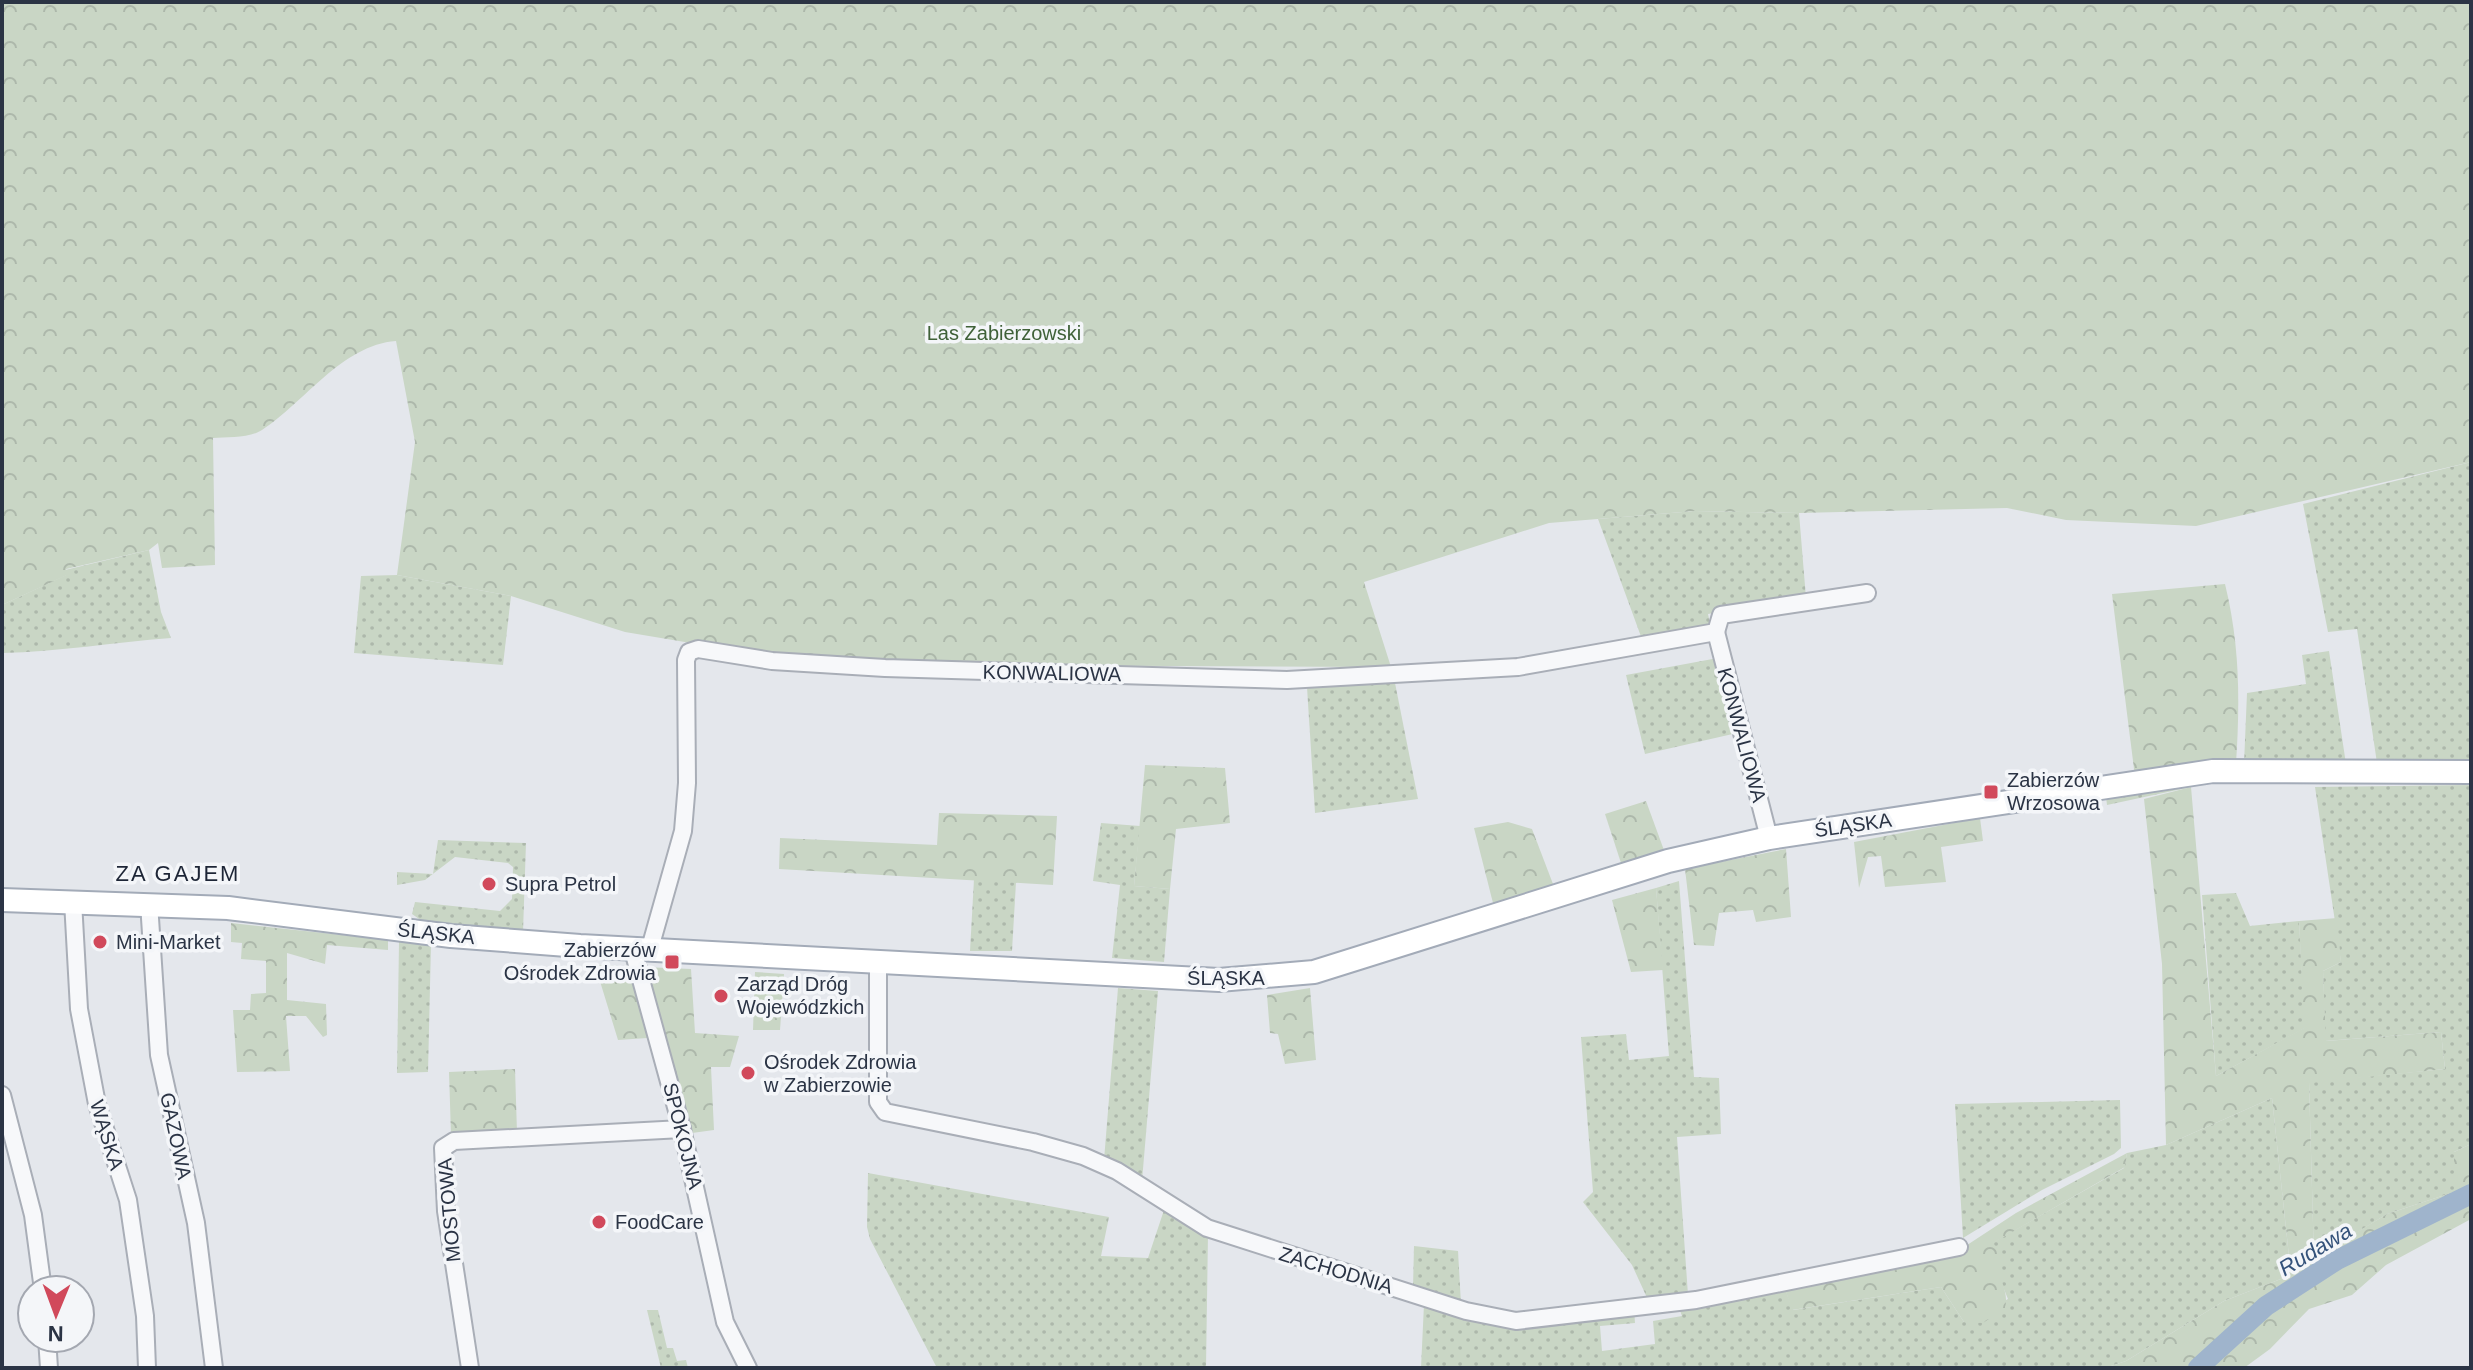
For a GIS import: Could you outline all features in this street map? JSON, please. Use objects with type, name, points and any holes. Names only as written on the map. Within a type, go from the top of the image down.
[{"type":"main road","name":"ŚLĄSKA","points":[[2,900],[228,908],[465,937],[641,948],[1219,980],[1267,979],[1314,972],[1668,861],[1769,838],[2213,771],[2471,772]]},
{"type":"street","name":"KONWALIOWA","points":[[1769,838],[1716,632],[1721,615],[1867,593]]},
{"type":"street","name":"KONWALIOWA","points":[[641,948],[683,831],[687,783],[686,660],[689,652],[698,649],[772,661],[899,668],[1287,680],[1518,667],[1716,632]]},
{"type":"street","name":"WĄSKA","points":[[73,901],[79,1009],[93,1088],[128,1200],[140,1276],[147,1368]]},
{"type":"street","name":"GAZOWA","points":[[149,903],[159,1055],[196,1223],[214,1368]]},
{"type":"street","name":"SPOKOJNA","points":[[641,948],[725,1322],[748,1368]]},
{"type":"street","name":"ZACHODNIA","points":[[878,961],[878,1102],[885,1112],[1033,1142],[1083,1156],[1117,1171],[1207,1228],[1466,1311],[1516,1321],[1696,1300],[1959,1247]]},
{"type":"street","points":[[2,1095],[33,1215],[41,1274]]},
{"type":"street","name":"MOSTOWA","points":[[470,1368],[446,1211],[443,1148],[454,1141],[682,1129]]},
{"type":"green space","name":"Las Zabierzowski","points":[[2,2],[2471,2],[2471,462],[2196,526],[2066,520],[2007,508],[1799,513],[1695,511],[1549,523],[1364,582],[1391,667],[963,665],[769,656],[625,632],[511,596],[397,575],[415,442],[396,341],[377,345],[341,364],[257,433],[213,438],[215,565],[162,568],[158,543],[149,550],[66,569],[67,575],[2,605]]},
{"type":"green space","points":[[2471,462],[2471,761],[2377,763],[2357,629],[2328,632],[2303,504]]},
{"type":"green space","points":[[1695,511],[1799,513],[1806,598],[1708,614],[1712,633],[1643,642],[1598,519]]},
{"type":"green space","points":[[149,550],[161,612],[171,638],[2,653],[2,605],[66,575],[65,570]]},
{"type":"green space","points":[[397,575],[511,596],[503,665],[354,653],[361,576]]},
{"type":"green space","points":[[2225,584],[2234,629],[2238,674],[2236,764],[2135,777],[2112,594]]},
{"type":"green space","points":[[2329,651],[2346,764],[2244,764],[2247,693],[2306,684],[2302,655]]},
{"type":"green space","points":[[1718,658],[1737,733],[1645,754],[1626,675]]},
{"type":"green space","points":[[1395,683],[1418,799],[1315,813],[1307,687]]},
{"type":"green space","points":[[1145,765],[1225,768],[1230,823],[1176,829],[1170,889],[1134,886]]},
{"type":"green space","points":[[2471,785],[2471,1144],[2454,1152],[2454,1192],[2387,1214],[2314,1259],[2309,1082],[2445,1069],[2441,1032],[2325,1041],[2323,971],[2341,962],[2315,787]]},
{"type":"green space","points":[[2191,787],[2107,805],[2106,797]]},
{"type":"green space","points":[[2191,787],[2216,1076],[2304,1028],[2299,921],[2337,918],[2341,962],[2323,971],[2326,1041],[2441,1032],[2445,1069],[2309,1083],[2314,1258],[2387,1214],[2454,1192],[2454,1152],[2471,1144],[2471,1219],[2386,1265],[2352,1295],[2309,1309],[2270,1349],[2244,1368],[2105,1368],[2126,1361],[2224,1301],[2291,1275],[2272,1098],[2166,1145],[2162,964],[2144,799]]},
{"type":"green space","points":[[1646,801],[1665,853],[1621,863],[1605,814]]},
{"type":"green space","points":[[939,813],[1057,816],[1053,885],[779,869],[780,838],[937,845]]},
{"type":"green space","points":[[1980,818],[1983,841],[1941,847],[1946,882],[1885,887],[1881,856],[1868,857],[1859,888],[1854,842]]},
{"type":"green space","points":[[1508,822],[1532,829],[1553,884],[1494,907],[1474,828]]},
{"type":"green space","points":[[1101,823],[1140,826],[1134,886],[1170,889],[1164,962],[1112,958],[1120,885],[1093,881]]},
{"type":"green space","points":[[438,840],[526,843],[523,932],[422,921],[412,914],[415,902],[500,911],[512,899],[513,867],[508,863],[455,857],[433,874]]},
{"type":"green space","points":[[1786,849],[1791,917],[1756,922],[1753,910],[1719,913],[1714,946],[1694,945],[1685,869]]},
{"type":"green space","points":[[397,872],[433,874],[425,880],[397,885]]},
{"type":"green space","points":[[974,879],[1016,882],[1012,951],[970,951]]},
{"type":"green space","points":[[1679,881],[1694,1077],[1719,1078],[1721,1134],[1677,1137],[1688,1295],[1649,1302],[1632,1265],[1583,1202],[1593,1192],[1581,1037],[1626,1034],[1629,1060],[1669,1056],[1656,888]]},
{"type":"green space","points":[[1656,888],[1663,970],[1631,972],[1612,900]]},
{"type":"green space","points":[[2236,893],[2250,926],[2299,921],[2305,1028],[2216,1076],[2202,895]]},
{"type":"green space","points":[[231,923],[388,940],[388,950],[327,945],[325,964],[287,953],[287,1000],[326,1004],[327,1035],[323,1037],[306,1016],[286,1016],[290,1071],[237,1072],[233,1010],[250,1010],[251,994],[266,993],[266,961],[241,959],[242,943],[231,942]]},
{"type":"green space","points":[[399,942],[431,944],[428,1072],[397,1073]]},
{"type":"green space","points":[[595,965],[691,969],[695,1033],[739,1036],[730,1067],[711,1067],[714,1130],[692,1133],[662,1037],[618,1040]]},
{"type":"green space","points":[[755,972],[784,974],[780,1030],[753,1030]]},
{"type":"green space","points":[[1118,988],[1158,991],[1142,1181],[1104,1160]]},
{"type":"green space","points":[[1310,988],[1316,1060],[1285,1064],[1278,1034],[1270,1033],[1267,995]]},
{"type":"green space","points":[[515,1069],[517,1133],[451,1135],[449,1072]]},
{"type":"green space","points":[[2272,1098],[2291,1275],[2224,1301],[2126,1361],[2105,1368],[1421,1368],[1424,1304],[1517,1327],[1634,1309],[1635,1323],[1600,1326],[1602,1351],[1655,1344],[1653,1321],[1682,1316],[1679,1308],[1785,1289],[1793,1310],[1941,1287],[1964,1322],[2008,1299],[1997,1272],[1992,1243],[2124,1168],[2127,1153],[2166,1145]]},
{"type":"green space","points":[[2120,1100],[2121,1148],[2042,1190],[1963,1238],[1955,1104]]},
{"type":"green space","points":[[2127,1153],[2125,1167],[1993,1243],[2001,1256],[2000,1271],[2006,1301],[2005,1308],[1983,1323],[1964,1322],[1941,1287],[1792,1310],[1785,1289],[1961,1249],[2016,1213]]},
{"type":"green space","points":[[868,1173],[1109,1217],[1101,1256],[1148,1258],[1164,1210],[1208,1234],[1206,1368],[937,1368],[870,1239],[867,1227]]},
{"type":"green space","points":[[1414,1246],[1458,1251],[1461,1304],[1413,1288]]},
{"type":"green space","points":[[647,1310],[658,1310],[667,1348],[673,1348],[677,1361],[686,1360],[688,1368],[661,1368]]},
{"type":"waterway","name":"Rudawa","points":[[2198,1368],[2266,1306],[2337,1260],[2471,1194]]},
{"type":"place","name":"Zabierzów Wrzosowa","points":[[1991,792]]},
{"type":"place","name":"Supra Petrol","points":[[489,884]]},
{"type":"place","name":"Mini-Market","points":[[100,942]]},
{"type":"place","name":"Zabierzów Ośrodek Zdrowia","points":[[672,962]]},
{"type":"place","name":"Zarząd Dróg Wojewódzkich","points":[[721,996]]},
{"type":"place","name":"Ośrodek Zdrowia w Zabierzowie","points":[[748,1073]]},
{"type":"place","name":"FoodCare","points":[[599,1222]]},
{"type":"district","name":"ZA GAJEM","points":[[178,873]]}]
